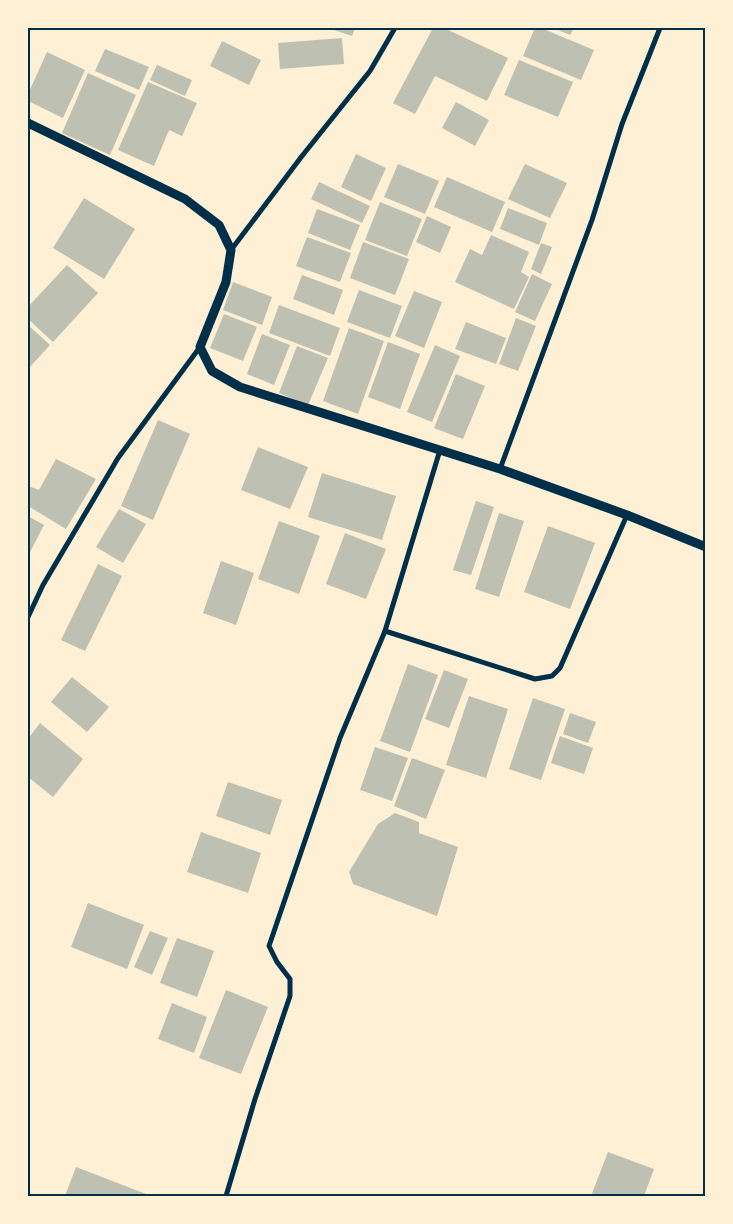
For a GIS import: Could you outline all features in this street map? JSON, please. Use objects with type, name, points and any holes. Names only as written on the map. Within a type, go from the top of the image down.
[{"type":"street","points":[[28,617],[43,584],[118,458],[200,347],[226,282],[231,250],[370,71],[395,28]]},
{"type":"street","points":[[500,468],[592,220],[622,124],[660,28]]},
{"type":"street","points":[[28,123],[185,199],[219,225],[231,250]]},
{"type":"street","points":[[200,347],[212,371],[240,387],[500,468],[627,515],[706,547]]},
{"type":"street","points":[[226,1196],[255,1100],[290,996],[290,979],[277,962],[269,946],[340,738],[386,631],[440,450]]},
{"type":"street","points":[[386,631],[535,679],[552,676],[560,668],[627,515]]},
{"type":"building","points":[[328,28],[355,28],[352,36]]},
{"type":"building","points":[[433,28],[444,28],[508,58],[487,101],[435,76],[415,114],[393,103]]},
{"type":"building","points":[[535,28],[541,28],[594,50],[581,80],[523,56]]},
{"type":"building","points":[[553,28],[574,28],[570,35]]},
{"type":"building","points":[[342,38],[344,64],[280,69],[278,43]]},
{"type":"building","points":[[222,41],[261,60],[249,85],[210,66]]},
{"type":"building","points":[[105,49],[149,67],[139,90],[95,71]]},
{"type":"building","points":[[47,52],[85,70],[63,118],[28,101],[28,94]]},
{"type":"building","points":[[519,60],[573,82],[558,117],[504,95]]},
{"type":"building","points":[[157,65],[192,80],[185,96],[150,80]]},
{"type":"building","points":[[88,73],[136,95],[110,155],[62,133]]},
{"type":"building","points":[[148,82],[197,103],[182,136],[169,130],[154,166],[118,150]]},
{"type":"building","points":[[456,102],[489,120],[475,146],[442,128]]},
{"type":"building","points":[[356,154],[386,168],[371,201],[341,187]]},
{"type":"building","points":[[398,164],[439,181],[425,214],[384,197]]},
{"type":"building","points":[[525,164],[567,183],[550,218],[508,199]]},
{"type":"building","points":[[447,177],[505,202],[492,232],[434,207]]},
{"type":"building","points":[[319,182],[370,206],[362,223],[311,199]]},
{"type":"building","points":[[84,198],[135,229],[104,279],[53,248]]},
{"type":"building","points":[[380,202],[422,219],[407,256],[365,240]]},
{"type":"building","points":[[508,208],[547,223],[539,245],[500,229]]},
{"type":"building","points":[[317,209],[360,225],[350,250],[308,233]]},
{"type":"building","points":[[427,216],[451,227],[440,253],[416,242]]},
{"type":"building","points":[[491,235],[529,252],[521,272],[529,277],[514,309],[455,282],[470,249],[482,255]]},
{"type":"building","points":[[307,237],[351,253],[340,282],[296,266]]},
{"type":"building","points":[[363,242],[409,259],[395,295],[350,278]]},
{"type":"building","points":[[541,243],[552,247],[541,274],[531,269]]},
{"type":"building","points":[[67,265],[98,293],[53,342],[28,319],[28,307]]},
{"type":"building","points":[[532,274],[552,284],[535,321],[515,312]]},
{"type":"building","points":[[302,275],[343,290],[334,315],[293,299]]},
{"type":"building","points":[[233,282],[272,297],[262,325],[223,310]]},
{"type":"building","points":[[359,290],[402,306],[390,338],[347,322]]},
{"type":"building","points":[[414,291],[442,302],[424,348],[395,336]]},
{"type":"building","points":[[279,305],[340,328],[330,356],[269,333]]},
{"type":"building","points":[[224,314],[257,327],[243,361],[210,348]]},
{"type":"building","points":[[516,318],[536,326],[518,371],[499,364]]},
{"type":"building","points":[[466,322],[506,338],[496,364],[455,349]]},
{"type":"building","points":[[28,325],[50,345],[28,369]]},
{"type":"building","points":[[349,328],[384,341],[358,414],[323,401]]},
{"type":"building","points":[[262,334],[290,345],[274,385],[247,374]]},
{"type":"building","points":[[388,342],[420,354],[400,409],[368,397]]},
{"type":"building","points":[[435,345],[460,356],[432,422],[407,412]]},
{"type":"building","points":[[297,346],[328,358],[308,405],[279,393]]},
{"type":"building","points":[[456,374],[485,386],[463,439],[434,428]]},
{"type":"building","points":[[158,420],[190,434],[153,520],[121,506]]},
{"type":"building","points":[[258,447],[308,467],[290,509],[241,490]]},
{"type":"building","points":[[56,459],[96,479],[66,529],[28,506],[28,486],[39,490]]},
{"type":"building","points":[[322,473],[396,496],[382,540],[308,517]]},
{"type":"building","points":[[476,501],[494,507],[471,575],[453,570]]},
{"type":"building","points":[[119,509],[146,524],[123,563],[96,547]]},
{"type":"building","points":[[499,513],[524,521],[499,597],[475,589]]},
{"type":"building","points":[[28,516],[44,525],[28,556]]},
{"type":"building","points":[[279,521],[320,536],[299,594],[258,579]]},
{"type":"building","points":[[548,526],[595,543],[570,609],[524,592]]},
{"type":"building","points":[[345,533],[386,549],[366,599],[326,584]]},
{"type":"building","points":[[221,561],[254,573],[236,625],[203,613]]},
{"type":"building","points":[[98,564],[122,576],[85,651],[61,640]]},
{"type":"building","points":[[408,664],[438,675],[410,752],[380,741]]},
{"type":"building","points":[[444,670],[468,679],[449,728],[425,719]]},
{"type":"building","points":[[72,677],[109,707],[87,732],[51,702]]},
{"type":"building","points":[[469,696],[508,709],[486,778],[446,765]]},
{"type":"building","points":[[533,698],[565,709],[541,780],[509,769]]},
{"type":"building","points":[[570,713],[596,722],[588,743],[563,734]]},
{"type":"building","points":[[40,723],[83,759],[53,797],[28,777],[28,739]]},
{"type":"building","points":[[560,736],[593,748],[584,774],[551,763]]},
{"type":"building","points":[[375,747],[408,758],[392,801],[360,790]]},
{"type":"building","points":[[412,758],[445,770],[426,819],[394,806]]},
{"type":"building","points":[[228,782],[282,800],[270,835],[216,816]]},
{"type":"building","points":[[395,813],[419,822],[419,833],[458,847],[437,916],[353,884],[349,872],[378,824]]},
{"type":"building","points":[[201,832],[261,853],[248,893],[187,872]]},
{"type":"building","points":[[88,903],[144,925],[127,969],[71,947]]},
{"type":"building","points":[[150,931],[168,938],[152,975],[134,967]]},
{"type":"building","points":[[177,938],[214,951],[197,997],[160,983]]},
{"type":"building","points":[[226,990],[268,1007],[241,1074],[199,1058]]},
{"type":"building","points":[[172,1003],[207,1017],[194,1053],[158,1039]]},
{"type":"building","points":[[608,1152],[654,1169],[644,1196],[591,1196]]},
{"type":"building","points":[[76,1167],[146,1194],[145,1196],[65,1196]]}]
